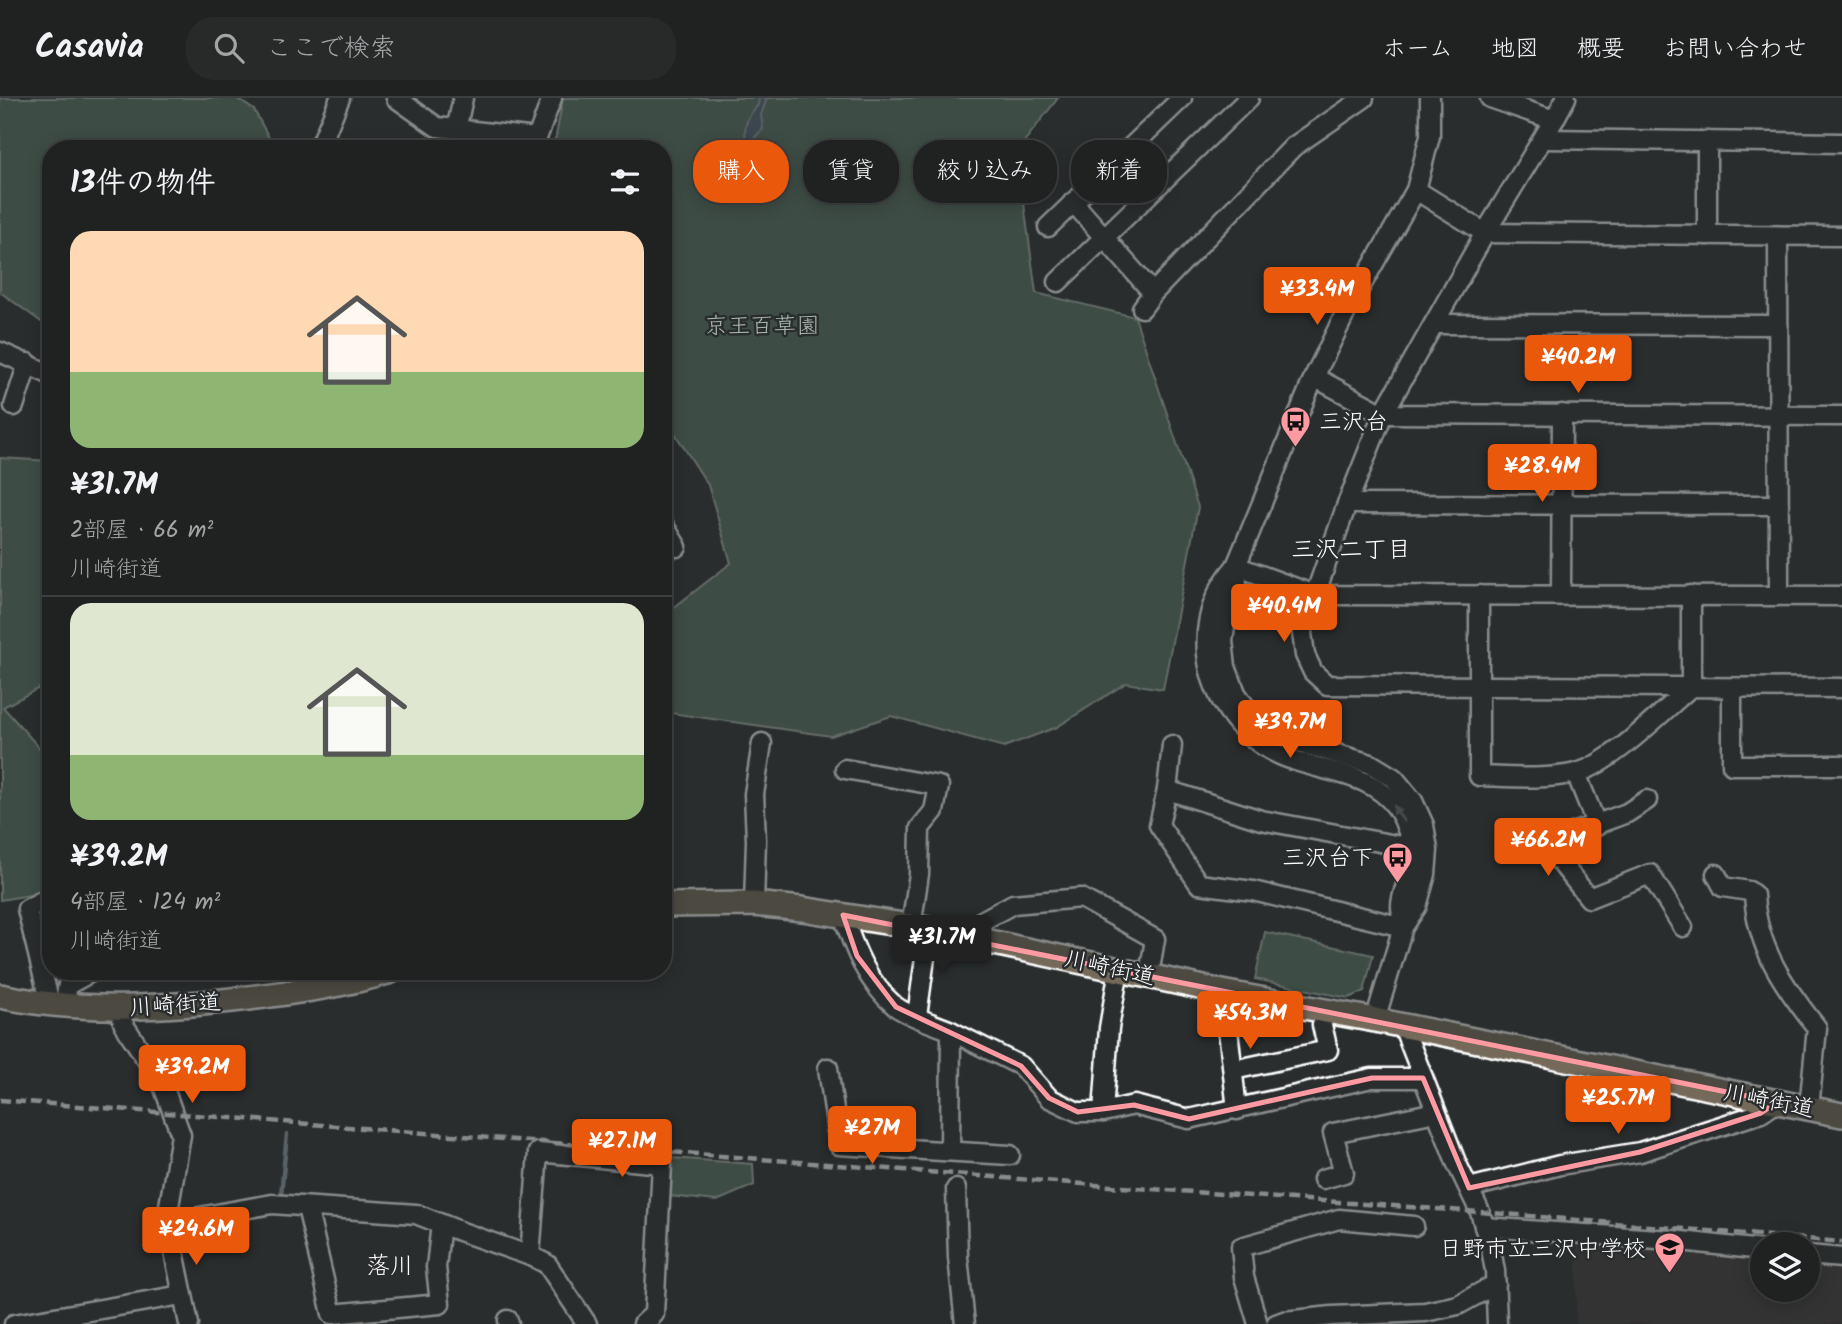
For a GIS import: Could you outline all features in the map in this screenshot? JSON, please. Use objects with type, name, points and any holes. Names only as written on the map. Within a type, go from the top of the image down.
[{"type":"main road","name":"川崎街道","points":[[672,905],[754,904],[920,928],[1227,993],[1375,1020],[1842,1115]]},
{"type":"main road","name":"川崎街道","points":[[0,996],[57,1005],[177,1005],[284,994],[358,980]]},
{"type":"street","points":[[322,140],[340,98]]},
{"type":"street","points":[[396,98],[437,127],[514,140]]},
{"type":"street","points":[[456,130],[463,98]]},
{"type":"street","points":[[538,140],[552,98]]},
{"type":"street","points":[[1138,140],[1182,98]]},
{"type":"street","points":[[1058,282],[1249,98]]},
{"type":"street","points":[[1142,308],[1153,293],[1293,148],[1364,98]]},
{"type":"street","points":[[1404,927],[1401,903],[1410,873],[1412,848],[1407,827],[1396,808],[1380,790],[1360,779],[1290,760],[1262,745],[1234,721],[1220,699],[1209,670],[1206,640],[1209,614],[1221,583],[1236,566],[1314,377],[1346,312],[1416,190],[1430,136],[1430,98]]},
{"type":"street","points":[[1490,98],[1554,120]]},
{"type":"street","points":[[1566,98],[1544,139],[1485,233],[1383,414],[1306,614],[1302,633],[1305,655],[1313,672],[1327,685],[1842,688]]},
{"type":"street","points":[[1544,139],[1842,143]]},
{"type":"street","points":[[1707,141],[1707,234]]},
{"type":"street","points":[[1416,190],[1485,233],[1842,236]]},
{"type":"street","points":[[1048,226],[1072,203]]},
{"type":"street","points":[[1074,203],[1153,293]]},
{"type":"street","points":[[1778,236],[1779,595]]},
{"type":"street","points":[[1434,324],[1778,325]]},
{"type":"street","points":[[0,352],[42,370]]},
{"type":"street","points":[[14,406],[28,363]]},
{"type":"street","points":[[1314,377],[1383,414],[1842,416]]},
{"type":"street","points":[[1561,594],[1562,414]]},
{"type":"street","points":[[1348,504],[1779,505]]},
{"type":"street","points":[[672,539],[677,547]]},
{"type":"street","points":[[1236,566],[1315,595],[1842,596]]},
{"type":"street","points":[[1236,566],[1237,587],[1226,619],[1223,641],[1226,667],[1236,693],[1249,712],[1269,729],[1294,741],[1371,764],[1394,778],[1413,801],[1423,825],[1428,850],[1426,874],[1417,906],[1404,927],[1375,1020]]},
{"type":"street","points":[[1479,595],[1479,776],[1529,777],[1576,773],[1604,761],[1691,687],[1691,595]]},
{"type":"street","points":[[1732,688],[1732,765],[1842,765]]},
{"type":"street","points":[[754,904],[754,794],[762,743]]},
{"type":"street","points":[[1172,745],[1167,790],[1159,825],[1199,884],[1253,891],[1404,927]]},
{"type":"street","points":[[845,769],[939,786],[934,811],[920,828],[920,928],[916,1016]]},
{"type":"street","points":[[1576,773],[1597,826]]},
{"type":"street","points":[[1167,790],[1261,820],[1412,848]]},
{"type":"street","points":[[1647,800],[1628,813],[1597,826],[1556,838],[1553,853],[1588,898],[1650,874],[1683,927]]},
{"type":"street","points":[[1716,874],[1723,887],[1749,891],[1754,895],[1755,921],[1776,971],[1817,1028],[1809,1108]]},
{"type":"street","points":[[956,935],[1013,904],[1082,898],[1155,939],[1149,975]]},
{"type":"street","points":[[42,901],[27,909],[42,957]]},
{"type":"street","points":[[843,915],[857,956],[873,981],[897,1007],[1021,1066],[1049,1098],[1078,1112],[1103,1112],[1134,1105],[1189,1119],[1372,1078],[1423,1078]]},
{"type":"street","points":[[1103,1112],[1109,1028],[1119,969]]},
{"type":"street","points":[[49,980],[57,1005]]},
{"type":"street","points":[[57,1005],[68,985],[77,980]]},
{"type":"street","points":[[1227,993],[1226,1012],[1237,1110]]},
{"type":"street","points":[[118,1007],[124,1025],[162,1083],[181,1135],[167,1219],[189,1324]]},
{"type":"street","points":[[1233,1070],[1328,1049],[1322,1025],[1325,1011]]},
{"type":"street","points":[[1403,1026],[1491,1249],[1496,1284],[1497,1324]]},
{"type":"street","points":[[950,1151],[951,1031]]},
{"type":"street","points":[[828,1068],[839,1145],[1010,1155]]},
{"type":"street","points":[[1469,1188],[1560,1165],[1640,1152],[1761,1114],[1777,1102]]},
{"type":"street","points":[[1323,1179],[1344,1172],[1333,1133],[1436,1112]]},
{"type":"street","points":[[530,1256],[538,1152],[662,1164],[654,1314],[643,1324]]},
{"type":"street","points":[[956,1189],[958,1257],[965,1324]]},
{"type":"street","points":[[167,1219],[194,1218],[272,1204],[416,1213],[547,1264],[587,1324]]},
{"type":"street","points":[[307,1207],[332,1314],[440,1304],[436,1267],[441,1224]]},
{"type":"street","points":[[1258,1324],[1244,1276],[1241,1247],[1339,1219],[1414,1226]]},
{"type":"street","points":[[1484,1227],[1672,1240],[1750,1249]]},
{"type":"street","points":[[1820,1256],[1842,1258]]},
{"type":"street","points":[[1276,1324],[1332,1316],[1425,1312],[1458,1305],[1496,1284]]},
{"type":"street","points":[[14,1324],[182,1295]]},
{"type":"street","points":[[0,1320],[4,1324]]},
{"type":"highlighted area","points":[[843,915],[1777,1102],[1761,1113],[1640,1152],[1469,1188],[1423,1078],[1372,1078],[1189,1119],[1134,1105],[1078,1112],[1049,1098],[1021,1066],[896,1007],[857,956]]},
{"type":"shaded area","name":"日野市立三沢中学校","points":[[1577,1235],[1750,1252],[1750,1302],[1820,1302],[1820,1259],[1842,1261],[1842,1324],[1576,1324]]},
{"type":"green space","points":[[0,98],[236,98],[254,110],[270,140],[42,140],[42,322],[0,292]]},
{"type":"green space","name":"京王百草園","points":[[563,98],[1058,98],[1026,140],[913,140],[913,203],[1024,203],[1036,293],[1135,317],[1198,507],[1163,689],[1126,683],[1057,727],[1004,747],[891,716],[831,736],[672,713],[672,609],[731,563],[708,485],[672,429],[672,140],[554,140]]},
{"type":"green space","points":[[0,458],[42,460],[42,687],[3,707],[42,751],[42,888],[36,894],[0,900]]},
{"type":"green space","points":[[1265,932],[1373,955],[1364,992],[1348,998],[1255,979]]},
{"type":"green space","points":[[671,1158],[753,1164],[754,1185],[717,1201],[669,1196]]},
{"type":"water","points":[[759,98],[767,98],[761,115],[763,129],[753,140],[746,140],[749,118],[758,105]]},
{"type":"waterway","points":[[281,1195],[287,1134]]},
{"type":"railway","points":[[0,1100],[1842,1242]]},
{"type":"place","name":"三沢台","points":[[1296,448]]},
{"type":"place","name":"三沢台下","points":[[1397,884]]},
{"type":"place","name":"日野市立三沢中学校","points":[[1669,1275]]},
{"type":"district","name":"三沢二丁目","points":[[1351,549]]},
{"type":"district","name":"落川","points":[[390,1265]]}]
